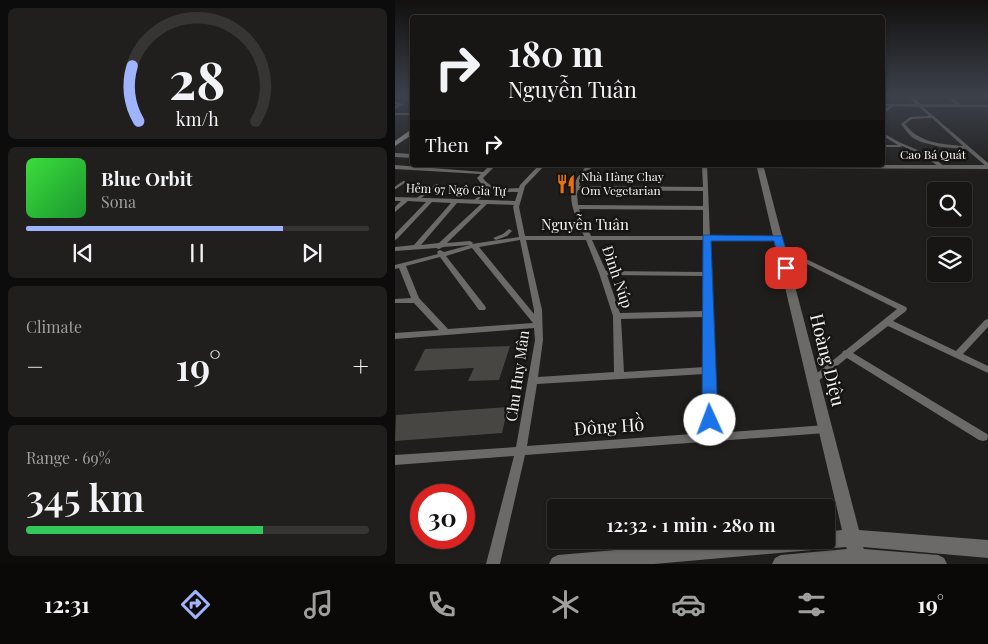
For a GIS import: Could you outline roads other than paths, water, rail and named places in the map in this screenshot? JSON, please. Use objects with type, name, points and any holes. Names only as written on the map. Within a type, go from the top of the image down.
[{"type":"main road","points":[[397,136],[410,126]]},
{"type":"main road","points":[[397,136],[410,133]]},
{"type":"main road","points":[[395,144],[410,133]]},
{"type":"street","points":[[905,122],[903,124],[917,138],[935,144],[968,148]]},
{"type":"street","points":[[938,122],[988,166]]},
{"type":"street","points":[[885,135],[905,146],[928,154],[941,166]]},
{"type":"street","points":[[885,146],[905,146]]},
{"type":"street","points":[[395,155],[410,156]]},
{"type":"street","name":"Cao Bá Quát","points":[[885,166],[988,166]]},
{"type":"street","points":[[395,167],[483,173]]},
{"type":"street","points":[[490,167],[483,173],[481,181],[489,188],[520,190]]},
{"type":"street","name":"Chu Huy Mân","points":[[493,564],[521,451],[533,381],[539,325],[538,310],[522,238],[517,203],[520,190],[540,167]]},
{"type":"street","points":[[575,188],[588,167]]},
{"type":"street","points":[[705,167],[711,437]]},
{"type":"street","name":"Hoàng Diệu","points":[[761,167],[858,560]]},
{"type":"street","points":[[575,188],[705,189]]},
{"type":"street","name":"Đinh Núp","points":[[575,188],[575,207],[603,273],[617,316],[619,376]]},
{"type":"street","name":"Hẻm 97 Ngô Gia Tự","points":[[395,199],[517,203]]},
{"type":"street","points":[[395,210],[406,200]]},
{"type":"street","points":[[395,238],[430,201]]},
{"type":"street","points":[[415,248],[455,202]]},
{"type":"street","points":[[440,251],[485,203]]},
{"type":"street","points":[[575,207],[706,208]]},
{"type":"street","points":[[395,249],[415,248],[440,251],[502,237],[509,232]]},
{"type":"street","name":"Nguyễn Tuân","points":[[399,266],[440,251],[522,238],[706,238],[780,244]]},
{"type":"street","points":[[780,244],[903,309],[813,380]]},
{"type":"street","points":[[474,246],[539,325]]},
{"type":"street","points":[[440,251],[483,308]]},
{"type":"street","points":[[399,266],[416,300],[447,332]]},
{"type":"street","points":[[603,273],[708,274]]},
{"type":"street","points":[[395,301],[416,300]]},
{"type":"street","points":[[617,316],[708,314]]},
{"type":"street","points":[[887,322],[988,370]]},
{"type":"street","points":[[957,356],[988,322]]},
{"type":"street","points":[[395,336],[539,325]]},
{"type":"street","points":[[846,353],[983,437]]},
{"type":"street","points":[[533,381],[709,370]]},
{"type":"street","name":"Đông Hồ","points":[[395,460],[826,429]]},
{"type":"street","points":[[835,539],[853,538],[988,549]]},
{"type":"street","points":[[558,564],[726,549]]},
{"type":"street","points":[[781,564],[858,560],[937,564]]},
{"type":"lane","points":[[395,188],[404,182]]},
{"type":"lane","points":[[416,200],[437,185]]},
{"type":"lane","points":[[473,202],[489,188]]},
{"type":"place","name":"Nhà Hàng Chay Om Vegetarian","points":[[566,184]]}]
